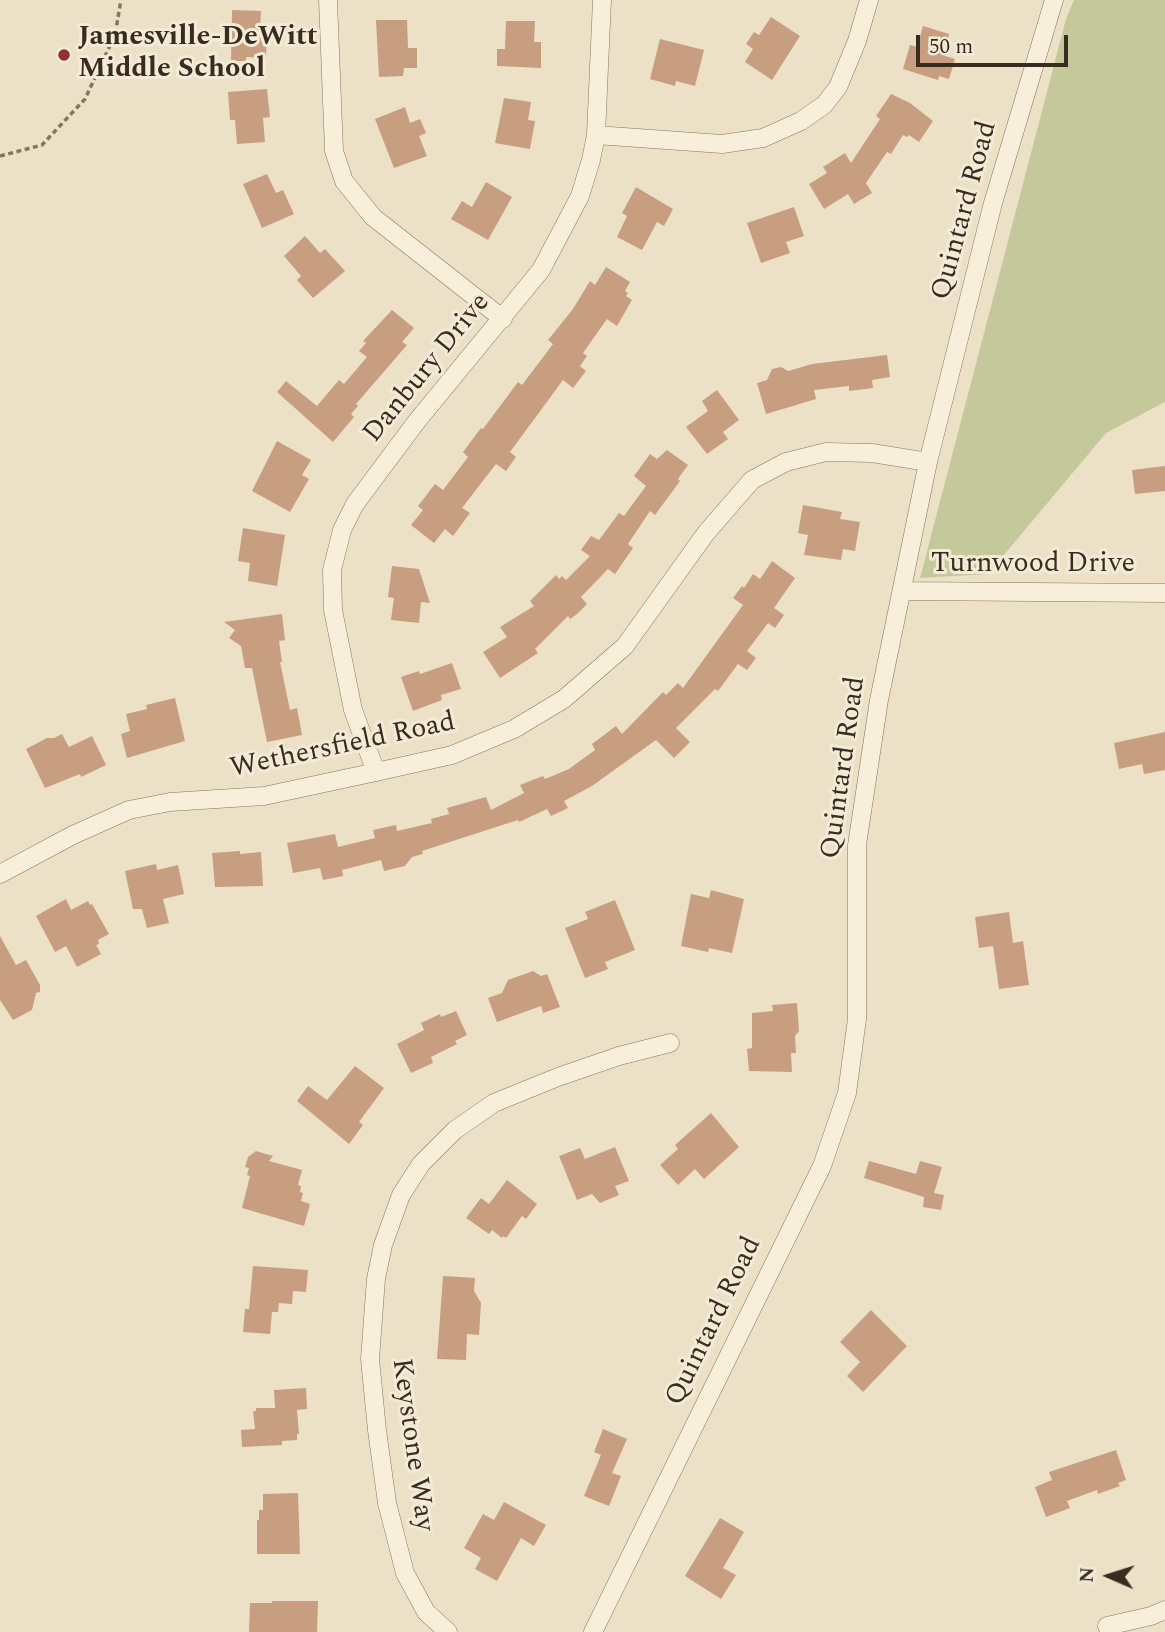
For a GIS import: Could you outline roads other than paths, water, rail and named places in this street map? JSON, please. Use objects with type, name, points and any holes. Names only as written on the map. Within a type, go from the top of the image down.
[{"type":"street","points":[[328,0],[334,151],[344,181],[373,217],[503,319]]},
{"type":"street","name":"Danbury Drive","points":[[376,772],[353,710],[333,610],[332,570],[342,530],[355,504],[417,421],[541,270],[580,196],[592,160],[596,135],[602,0]]},
{"type":"street","points":[[596,135],[722,144],[763,138],[801,121],[824,105],[838,87],[857,41],[869,0]]},
{"type":"street","name":"Quintard Road","points":[[593,1632],[822,1166],[848,1093],[858,1019],[857,845],[879,700],[928,463],[993,204],[1054,0]]},
{"type":"street","name":"Wethersfield Road","points":[[0,874],[73,835],[129,810],[170,802],[264,796],[453,755],[514,729],[564,699],[625,646],[706,533],[751,480],[786,462],[826,452],[872,453],[928,463]]},
{"type":"street","name":"Turnwood Drive","points":[[901,591],[1165,593]]},
{"type":"street","name":"Keystone Way","points":[[448,1632],[426,1612],[405,1573],[387,1503],[377,1430],[370,1359],[376,1279],[383,1245],[401,1195],[421,1164],[456,1130],[494,1103],[619,1056],[670,1043]]},
{"type":"street","points":[[1107,1626],[1151,1616],[1165,1609]]},
{"type":"place","name":"Jamesville-DeWitt Middle School","points":[[64,55]]}]
